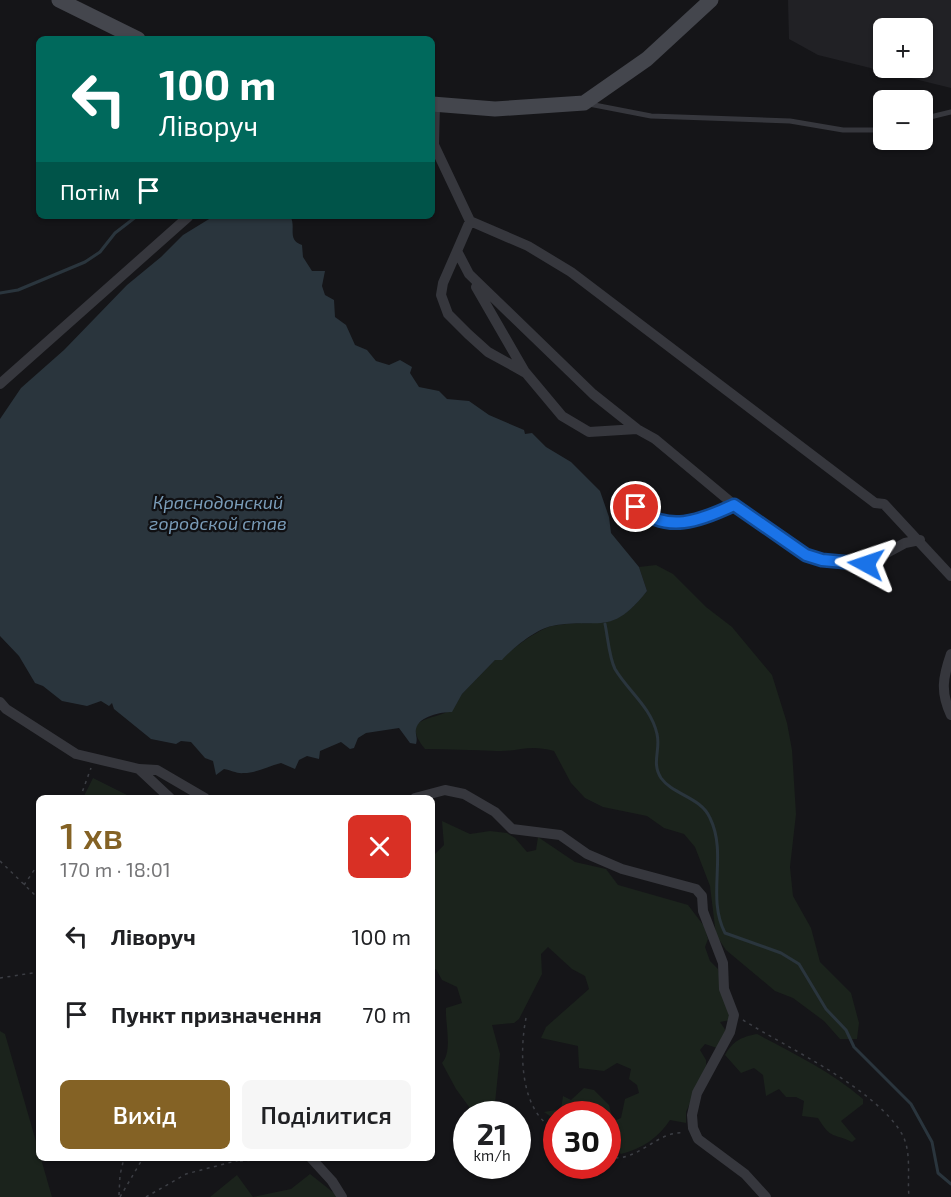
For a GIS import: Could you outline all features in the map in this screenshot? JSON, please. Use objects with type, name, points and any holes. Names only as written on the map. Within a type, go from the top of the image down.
[{"type":"main road","points":[[59,0],[132,36]]},
{"type":"main road","points":[[435,104],[495,109],[584,104],[647,59],[711,0]]},
{"type":"street","points":[[435,151],[470,221],[528,246],[571,272],[875,503],[884,504],[920,540],[951,576]]},
{"type":"street","points":[[0,384],[186,219]]},
{"type":"street","points":[[470,221],[443,283],[441,295],[448,314],[488,352],[526,373]]},
{"type":"street","points":[[458,251],[526,373],[562,416],[589,432],[637,429]]},
{"type":"street","points":[[469,274],[593,394],[637,429],[655,439],[734,505],[806,555],[822,560],[866,564],[905,543],[920,540]]},
{"type":"street","points":[[636,507],[648,517],[666,523],[686,524],[707,518],[734,505]]},
{"type":"street","points":[[951,654],[943,678],[943,699],[951,715]]},
{"type":"street","points":[[0,702],[6,709],[76,754],[139,769],[157,770],[200,795]]},
{"type":"street","points":[[139,769],[167,795]]},
{"type":"street","points":[[427,795],[446,790],[464,794],[495,812],[512,829],[560,835],[586,854],[622,868],[696,889],[702,896],[703,911],[723,963],[724,989],[734,1015],[730,1032],[697,1093],[692,1115],[698,1139],[745,1174],[766,1197]]},
{"type":"street","points":[[314,1161],[332,1181],[342,1197]]},
{"type":"lane","points":[[584,104],[651,116],[790,121],[843,130],[873,129]]},
{"type":"lane","points":[[933,116],[951,112]]},
{"type":"path","points":[[81,795],[95,759]]},
{"type":"path","points":[[0,861],[36,896]]},
{"type":"path","points":[[24,885],[36,867]]},
{"type":"path","points":[[0,978],[36,972]]},
{"type":"path","points":[[734,1015],[871,1098],[902,1134],[907,1151],[909,1197]]},
{"type":"path","points":[[526,1018],[523,1049],[529,1098],[539,1119],[543,1122]]},
{"type":"path","points":[[621,1157],[640,1151],[672,1132],[687,1133],[698,1139]]},
{"type":"path","points":[[119,1197],[123,1161]]},
{"type":"path","points":[[119,1197],[141,1161]]},
{"type":"path","points":[[146,1197],[186,1174],[236,1161]]},
{"type":"shaded area","points":[[788,0],[951,0],[951,88],[911,78],[933,78],[933,18],[873,18],[873,69],[818,55],[789,39]]},
{"type":"shaded area","points":[[656,565],[673,574],[706,607],[732,627],[772,675],[787,723],[792,750],[796,814],[790,867],[793,896],[811,928],[820,962],[851,993],[859,1023],[857,1039],[840,1039],[824,1021],[793,998],[775,991],[726,950],[716,935],[710,886],[695,847],[684,834],[664,828],[647,816],[603,807],[585,798],[571,783],[554,751],[537,748],[505,751],[425,749],[418,738],[417,725],[452,709],[462,694],[495,660],[502,659],[533,635],[552,626],[603,622],[623,615],[647,591],[639,567]]},
{"type":"shaded area","points":[[93,778],[127,795],[84,795]]},
{"type":"shaded area","points":[[442,821],[470,834],[490,831],[507,833],[515,838],[527,852],[536,850],[538,837],[575,862],[606,869],[618,885],[688,905],[704,926],[708,939],[705,947],[710,961],[718,969],[730,1020],[720,1022],[726,1031],[717,1048],[705,1044],[700,1050],[706,1060],[706,1066],[686,1112],[686,1123],[670,1120],[649,1142],[621,1154],[621,1118],[625,1099],[639,1093],[637,1085],[629,1079],[631,1069],[617,1063],[604,1071],[579,1068],[578,1046],[541,1038],[546,1027],[589,989],[585,976],[572,969],[548,947],[541,954],[542,974],[519,1019],[514,1023],[492,1025],[500,1054],[495,1101],[465,1101],[442,1063],[448,1045],[446,1008],[462,1003],[457,987],[442,980],[435,969],[435,854],[444,845]]},
{"type":"shaded area","points":[[0,1031],[5,1034],[36,1142],[36,1161],[42,1161],[52,1197],[0,1197]]},
{"type":"shaded area","points":[[757,1034],[825,1072],[863,1099],[863,1104],[841,1121],[856,1139],[852,1142],[833,1135],[826,1130],[818,1118],[802,1116],[804,1101],[796,1097],[786,1097],[779,1089],[766,1096],[763,1075],[754,1068],[741,1073],[725,1055],[738,1040]]},
{"type":"shaded area","points":[[584,1088],[594,1090],[605,1101],[562,1101],[563,1096],[571,1100]]},
{"type":"shaded area","points":[[310,1174],[339,1197],[253,1197],[291,1189]]},
{"type":"shaded area","points":[[237,1175],[253,1197],[210,1197]]},
{"type":"water","name":"Краснодонский городской став","points":[[209,219],[292,219],[294,240],[302,245],[303,257],[312,271],[325,271],[322,286],[325,295],[334,300],[335,317],[346,325],[355,345],[367,350],[376,361],[389,365],[400,360],[412,367],[410,373],[419,387],[439,391],[447,399],[469,401],[489,415],[524,430],[525,434],[532,433],[546,447],[571,462],[600,491],[609,517],[611,533],[639,567],[647,591],[634,606],[613,620],[603,623],[552,626],[532,635],[502,660],[495,660],[462,694],[452,712],[437,714],[421,721],[416,729],[416,744],[410,743],[399,728],[366,733],[358,738],[354,748],[350,749],[341,742],[320,751],[319,759],[307,756],[299,760],[295,769],[281,763],[249,773],[224,769],[216,775],[213,761],[205,758],[191,742],[181,741],[176,744],[151,739],[114,709],[112,703],[109,706],[101,701],[87,706],[62,701],[43,686],[35,683],[19,656],[0,636],[0,419],[21,388],[64,350],[127,285],[183,235]]},
{"type":"waterway","points":[[0,293],[18,290],[85,262],[100,252],[115,233],[133,219]]},
{"type":"waterway","points":[[605,624],[615,669],[645,707],[654,724],[658,740],[656,761],[661,778],[666,784],[700,805],[710,818],[717,846],[717,905],[725,933],[781,953],[799,964],[826,1009],[846,1030],[854,1047],[911,1104],[932,1142],[938,1173],[951,1184]]},
{"type":"route","points":[[636,507],[648,517],[666,523],[686,524],[707,518],[734,505],[806,555],[822,560],[866,564]]}]
